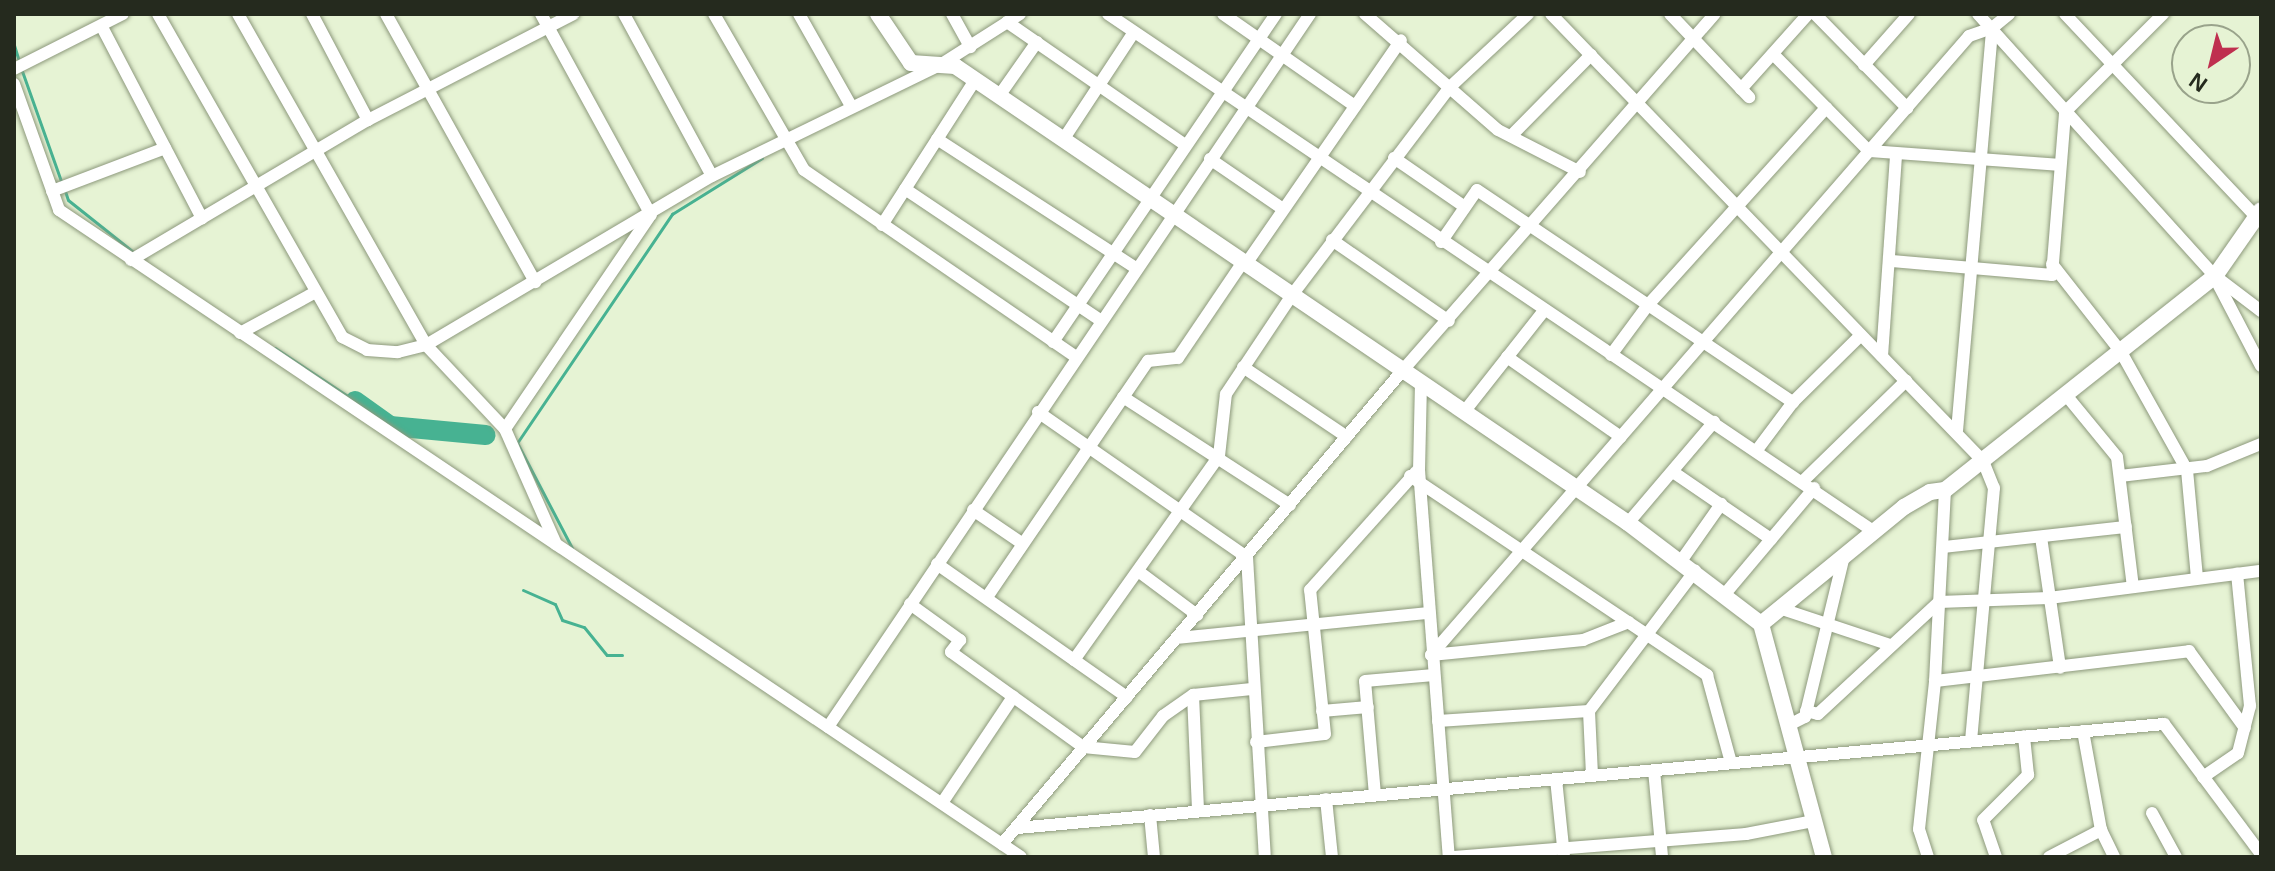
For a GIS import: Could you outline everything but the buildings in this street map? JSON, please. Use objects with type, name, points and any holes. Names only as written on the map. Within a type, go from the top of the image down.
[{"type":"street","points":[[14,69],[123,14]]},
{"type":"street","points":[[158,14],[314,293],[342,337],[367,350],[398,352],[426,345],[651,215],[712,176],[940,65],[1020,14]]},
{"type":"street","points":[[238,14],[426,345],[505,429],[556,544]]},
{"type":"street","points":[[312,14],[368,120]]},
{"type":"street","points":[[386,14],[535,282]]},
{"type":"street","points":[[541,14],[651,215]]},
{"type":"street","points":[[131,260],[368,120],[573,14]]},
{"type":"street","points":[[624,14],[712,176]]},
{"type":"street","points":[[714,14],[804,170],[1075,356]]},
{"type":"street","points":[[799,14],[851,106]]},
{"type":"street","points":[[878,14],[911,63],[955,66],[1628,523],[1761,624],[1824,857]]},
{"type":"street","points":[[952,14],[970,47]]},
{"type":"street","points":[[1108,14],[1489,276],[1809,484],[1873,531]]},
{"type":"street","points":[[1223,14],[1355,106]]},
{"type":"street","points":[[1053,342],[1184,144],[1276,14]]},
{"type":"street","points":[[828,727],[1075,356],[1310,14]]},
{"type":"street","points":[[1365,14],[1401,40],[1450,87],[1511,136],[1580,172]]},
{"type":"street","points":[[1074,660],[1219,456],[1226,394],[1292,295],[1367,191],[1450,87],[1528,14]]},
{"type":"street","points":[[1551,14],[1983,461],[1994,488],[1971,741]]},
{"type":"street","points":[[1670,14],[1745,93],[1773,54],[1808,14]]},
{"type":"street","points":[[1002,844],[1403,370],[1532,227],[1715,14]]},
{"type":"street","points":[[1815,14],[1907,108]]},
{"type":"street","points":[[1864,65],[1909,14]]},
{"type":"street","points":[[1978,14],[2215,276],[2261,311]]},
{"type":"street","points":[[1431,655],[1969,36],[1992,28],[2009,14]]},
{"type":"street","points":[[1761,624],[1843,560],[1873,531],[1918,498],[1945,490],[1983,461],[2215,276],[2259,213],[2065,14]]},
{"type":"street","points":[[1892,261],[2052,275],[2058,165],[2065,112],[2163,14]]},
{"type":"street","points":[[1007,22],[1184,144]]},
{"type":"street","points":[[102,27],[202,218]]},
{"type":"street","points":[[1957,431],[1985,160],[1992,28]]},
{"type":"street","points":[[1063,140],[1134,32]]},
{"type":"street","points":[[987,597],[1148,361],[1178,358],[1401,40]]},
{"type":"street","points":[[999,96],[1037,42]]},
{"type":"street","points":[[1773,54],[1869,151],[2058,165]]},
{"type":"street","points":[[1511,136],[1591,55]]},
{"type":"street","points":[[882,225],[975,80]]},
{"type":"street","points":[[14,84],[60,189],[59,210],[1021,857]]},
{"type":"street","points":[[1611,355],[1648,305],[1826,108]]},
{"type":"street","points":[[937,139],[1136,268]]},
{"type":"street","points":[[60,189],[165,148]]},
{"type":"street","points":[[1882,356],[1892,261],[1896,154]]},
{"type":"street","points":[[1394,158],[1465,207]]},
{"type":"street","points":[[1210,159],[1283,209]]},
{"type":"street","points":[[905,189],[1100,320]]},
{"type":"street","points":[[1441,242],[1477,190],[1793,402]]},
{"type":"street","points":[[505,429],[651,215]]},
{"type":"street","points":[[1332,240],[1449,321]]},
{"type":"street","points":[[2052,264],[2121,352],[2187,470],[2197,578]]},
{"type":"street","points":[[2215,276],[2261,366]]},
{"type":"street","points":[[240,333],[314,293]]},
{"type":"street","points":[[1464,412],[1543,312]]},
{"type":"street","points":[[1757,450],[1793,402],[1861,335]]},
{"type":"street","points":[[1507,357],[1621,437]]},
{"type":"street","points":[[1243,367],[1347,437]]},
{"type":"street","points":[[1724,595],[1771,539],[1809,484],[1906,381]]},
{"type":"street","points":[[1256,742],[1325,734],[1310,590],[1415,473],[1421,383]]},
{"type":"street","points":[[2066,395],[2117,457],[2133,587]]},
{"type":"street","points":[[1123,397],[1219,456],[1290,505]]},
{"type":"street","points":[[1038,412],[1247,557]]},
{"type":"street","points":[[1628,523],[1714,422]]},
{"type":"street","points":[[2120,476],[2187,470],[2261,444]]},
{"type":"street","points":[[1673,472],[1771,539]]},
{"type":"street","points":[[1415,473],[1424,485],[1707,675],[1731,763]]},
{"type":"street","points":[[1424,485],[1431,655],[1442,789],[1452,857],[1563,852],[1746,834],[1813,821]]},
{"type":"street","points":[[1928,857],[1919,829],[1935,681],[1945,490]]},
{"type":"street","points":[[1592,775],[1589,711],[1647,634],[1721,504]]},
{"type":"street","points":[[973,510],[1023,544]]},
{"type":"street","points":[[1944,547],[2126,527]]},
{"type":"street","points":[[2041,537],[2060,668]]},
{"type":"street","points":[[1247,557],[1248,629],[1265,857]]},
{"type":"street","points":[[1787,726],[1800,723],[1806,711],[1843,560]]},
{"type":"street","points":[[937,564],[1127,697]]},
{"type":"street","points":[[1138,571],[1197,615]]},
{"type":"street","points":[[1806,711],[1818,714],[1939,602],[1982,603],[2049,598],[2261,571]]},
{"type":"street","points":[[2203,777],[2238,753],[2250,706],[2237,574]]},
{"type":"street","points":[[910,604],[960,640],[951,652],[1083,747],[1135,752],[1163,716],[1193,695],[1252,689]]},
{"type":"street","points":[[1782,609],[1890,645]]},
{"type":"street","points":[[1177,638],[1428,613]]},
{"type":"street","points":[[1431,655],[1583,640],[1629,622]]},
{"type":"street","points":[[2245,650],[2261,652]]},
{"type":"street","points":[[1935,681],[2189,651],[2245,728]]},
{"type":"street","points":[[1375,795],[1365,681],[1434,675]]},
{"type":"street","points":[[1193,695],[1198,811]]},
{"type":"street","points":[[942,803],[1013,697]]},
{"type":"street","points":[[1322,711],[1368,707]]},
{"type":"street","points":[[1438,721],[1589,711]]},
{"type":"street","points":[[1017,828],[2164,724],[2259,849],[2244,857]]},
{"type":"street","points":[[2083,731],[2101,830],[2114,857]]},
{"type":"street","points":[[1996,857],[1983,820],[2028,775],[2024,736]]},
{"type":"street","points":[[1654,770],[1662,857]]},
{"type":"street","points":[[1556,779],[1563,852]]},
{"type":"street","points":[[1326,799],[1332,857]]},
{"type":"street","points":[[2152,813],[2176,857]]},
{"type":"street","points":[[1150,815],[1154,857]]},
{"type":"street","points":[[2049,857],[2101,830]]},
{"type":"waterway","points":[[14,45],[19,61]]},
{"type":"waterway","points":[[22,71],[62,184]]},
{"type":"waterway","points":[[572,548],[517,443],[672,214],[762,158]]},
{"type":"waterway","points":[[65,191],[68,200],[136,254]]},
{"type":"waterway","points":[[275,348],[355,401]]},
{"type":"waterway","points":[[355,401],[390,426],[486,435]]},
{"type":"waterway","points":[[523,590],[555,604],[562,620],[584,627],[607,655],[622,655]]}]
